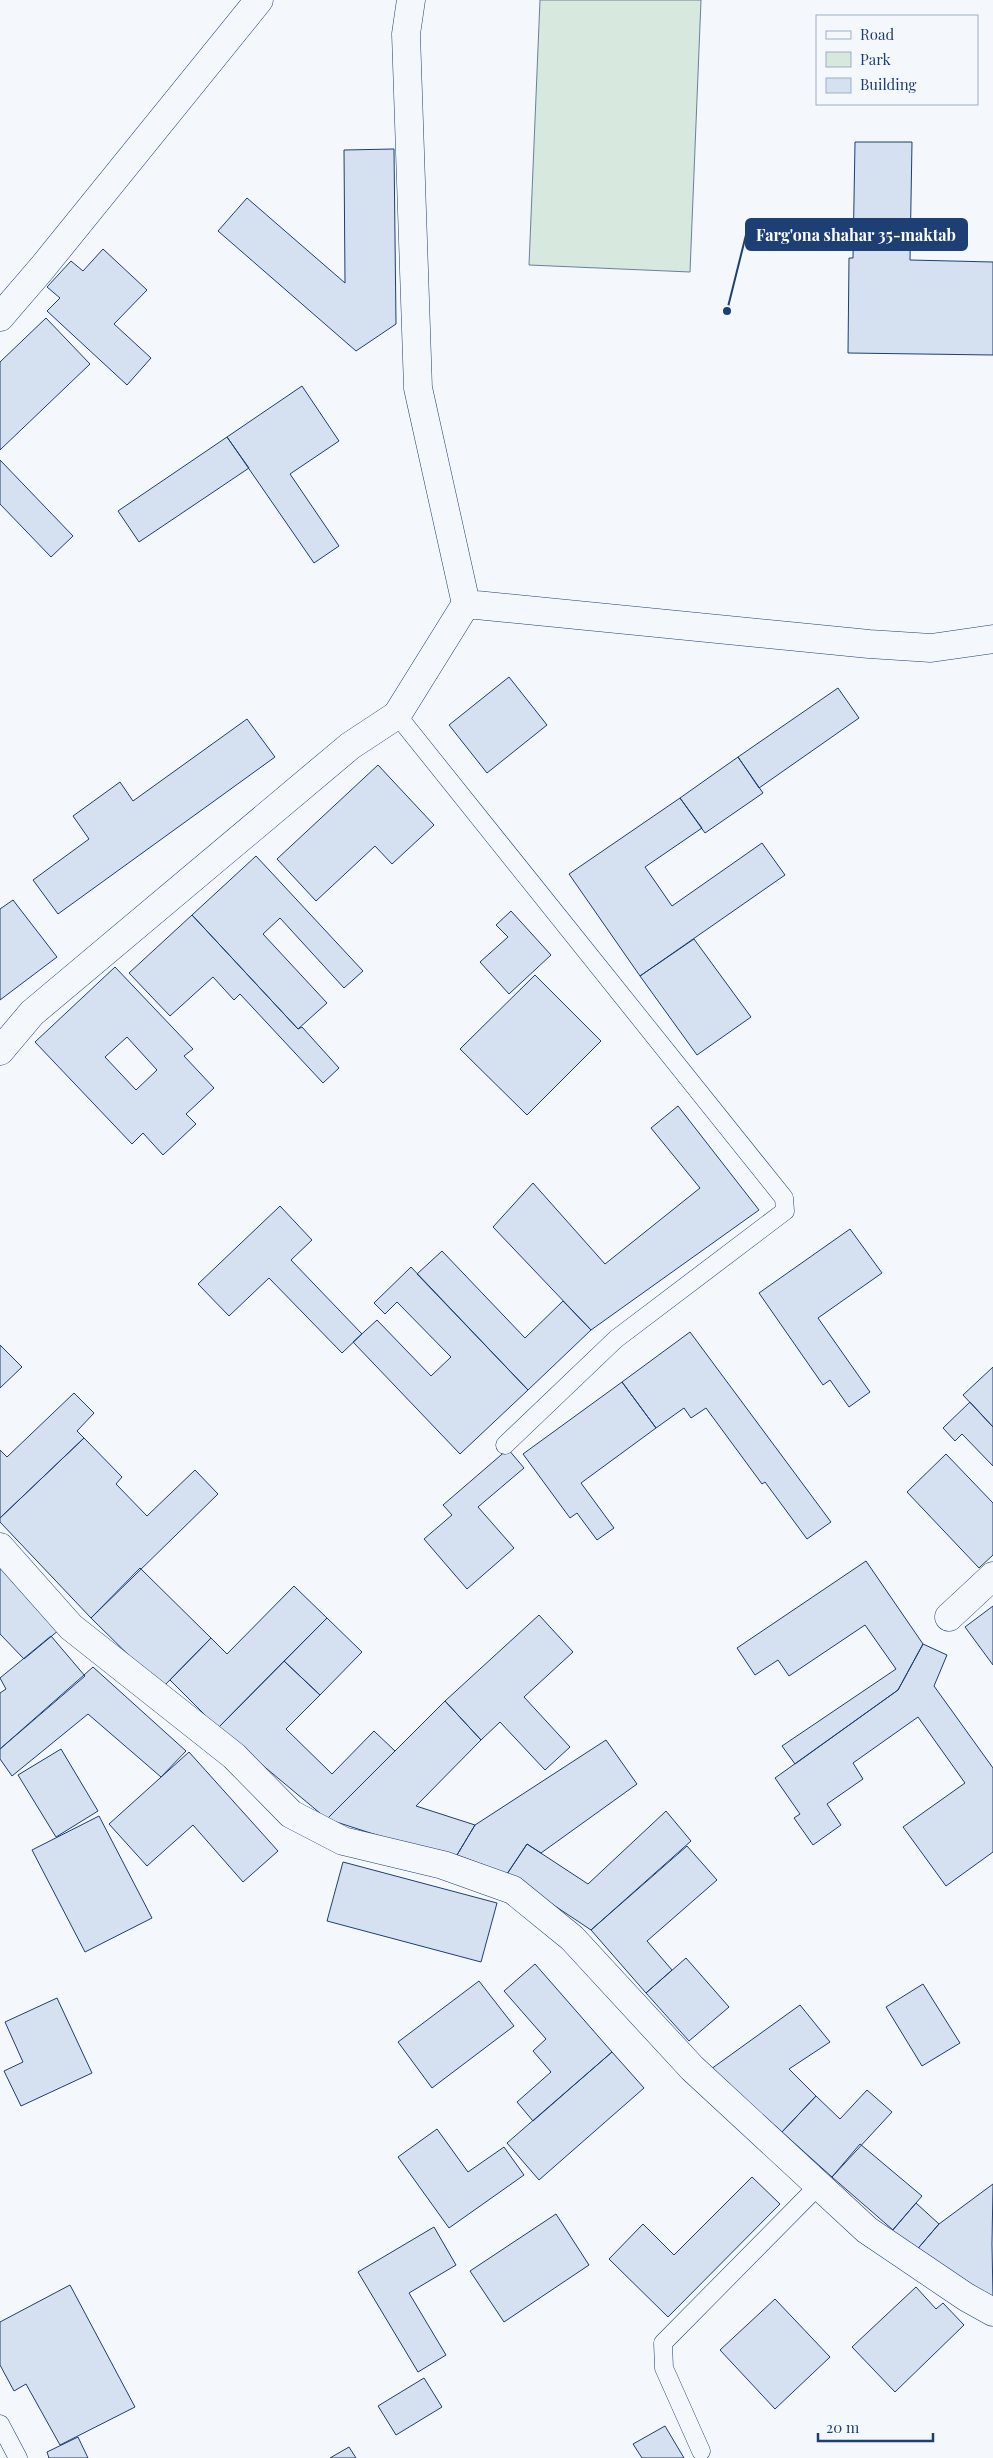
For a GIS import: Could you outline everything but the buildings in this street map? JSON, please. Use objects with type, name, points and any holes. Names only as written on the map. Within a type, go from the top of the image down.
[{"type":"street","points":[[0,317],[43,267],[258,0]]},
{"type":"street","points":[[0,1052],[32,1013],[350,746],[397,715],[466,604],[418,388],[406,34],[411,0]]},
{"type":"street","points":[[466,604],[869,644],[931,648],[993,639]]},
{"type":"street","points":[[0,1547],[71,1627],[234,1756],[291,1814],[343,1841],[443,1865],[513,1890],[572,1938],[692,2068],[867,2230],[966,2297],[993,2312]]},
{"type":"street","points":[[949,1617],[993,1576]]},
{"type":"lane","points":[[397,715],[784,1198],[785,1211],[616,1339],[505,1444]]},
{"type":"lane","points":[[701,2451],[664,2368],[663,2343],[819,2186]]},
{"type":"lane","points":[[0,2424],[18,2458]]},
{"type":"green space","points":[[540,0],[701,0],[690,272],[529,265]]},
{"type":"place","name":"Farg'ona shahar 35-maktab","points":[[727,311]]}]
